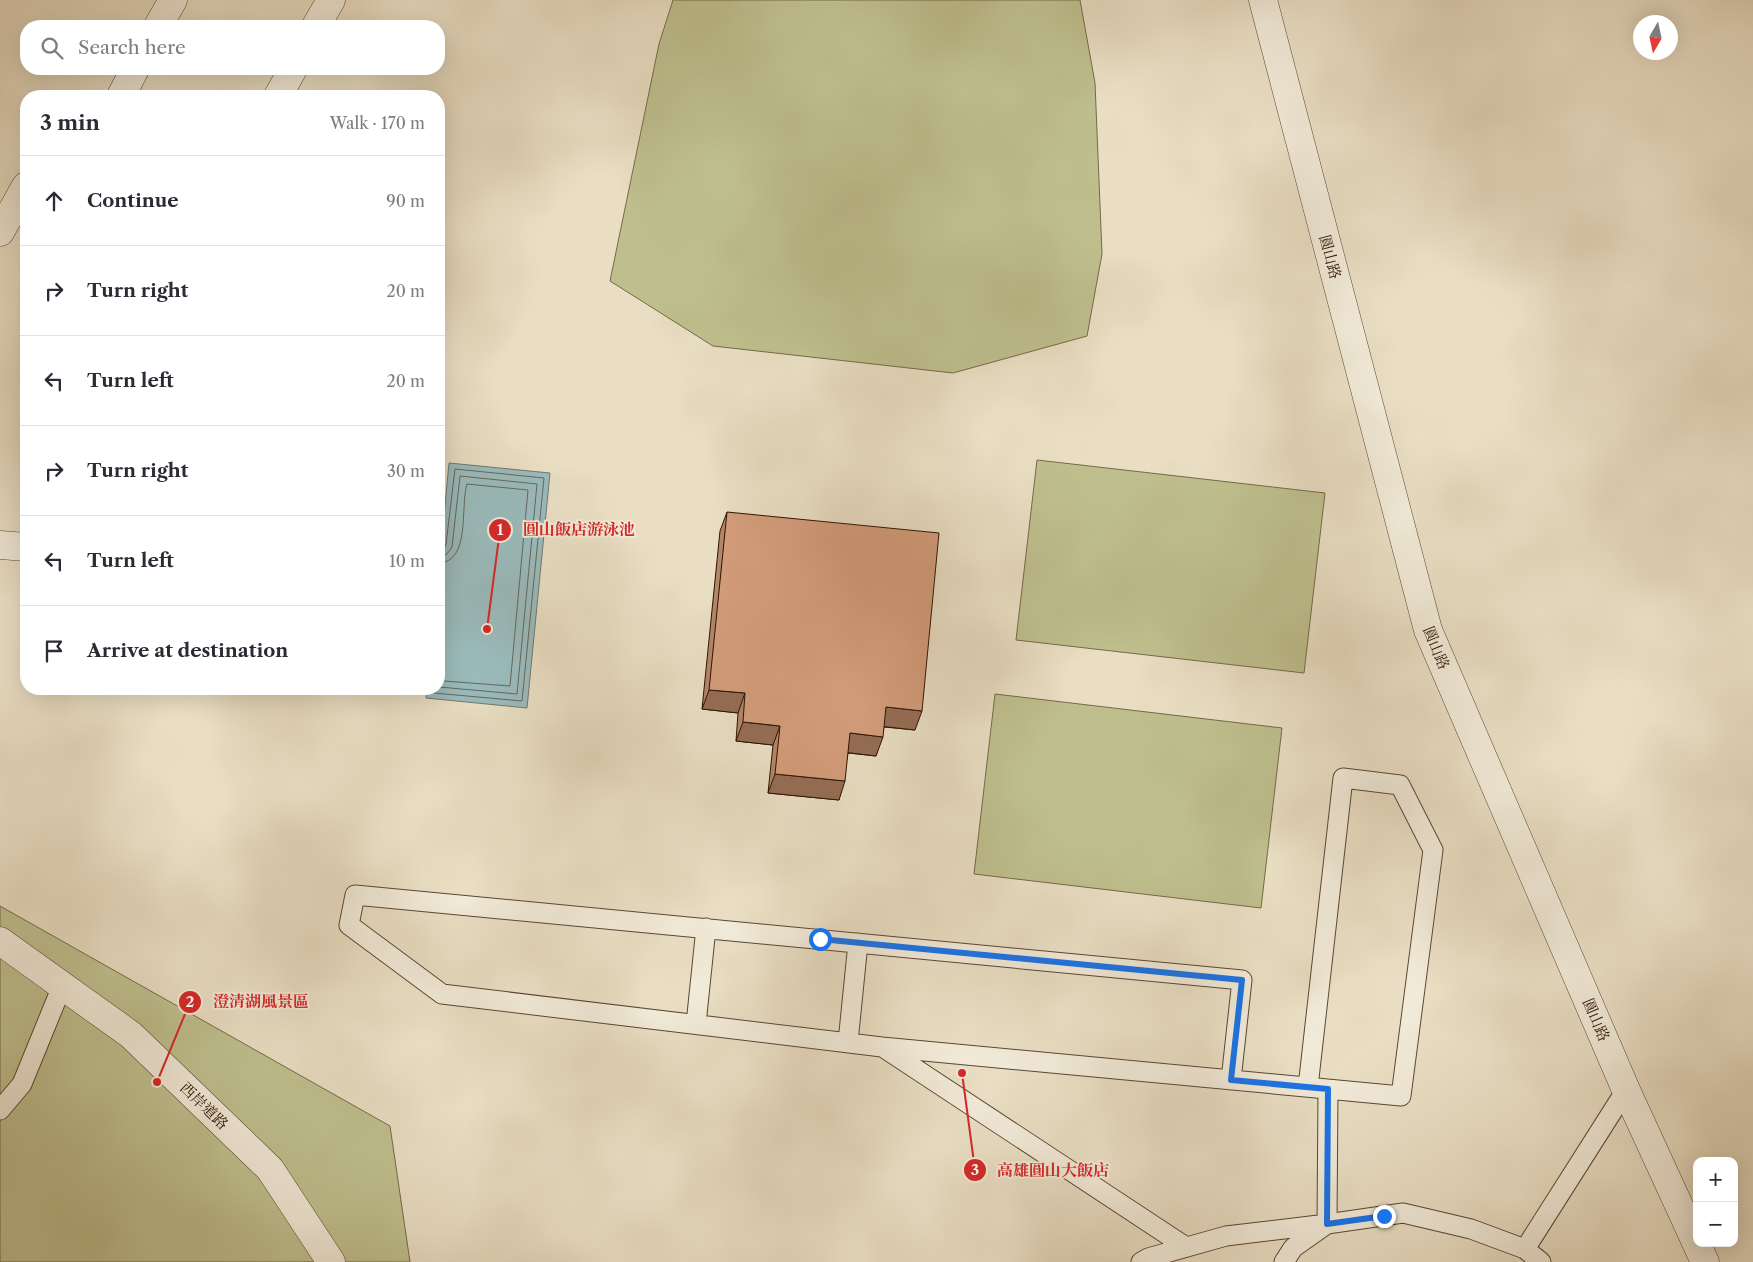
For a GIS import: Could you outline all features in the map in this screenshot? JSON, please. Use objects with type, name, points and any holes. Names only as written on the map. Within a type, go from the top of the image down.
[{"type":"street","points":[[161,20],[173,0]]},
{"type":"street","points":[[319,20],[331,0]]},
{"type":"street","name":"圓山路","points":[[1263,0],[1428,630],[1626,1090],[1705,1262]]},
{"type":"street","points":[[124,90],[132,75]]},
{"type":"street","points":[[281,90],[290,75]]},
{"type":"street","points":[[0,232],[20,197]]},
{"type":"street","points":[[0,545],[20,546]]},
{"type":"street","name":"西岸道路","points":[[0,942],[131,1035],[270,1169],[331,1262]]},
{"type":"lane","points":[[1231,1080],[1242,980],[355,895],[349,924],[442,994],[882,1047],[1231,1080],[1308,1086],[1401,1096],[1433,850],[1400,785],[1343,778],[1308,1086]]},
{"type":"lane","points":[[696,1024],[706,928]]},
{"type":"lane","points":[[848,1042],[858,943]]},
{"type":"lane","points":[[0,1110],[22,1084],[62,986]]},
{"type":"lane","points":[[882,1047],[1186,1247]]},
{"type":"lane","points":[[1327,1224],[1328,1089]]},
{"type":"lane","points":[[1525,1249],[1626,1090]]},
{"type":"lane","points":[[1141,1262],[1148,1258],[1226,1236],[1403,1213],[1471,1229],[1525,1249],[1542,1262]]},
{"type":"lane","points":[[1284,1262],[1293,1248],[1327,1224]]},
{"type":"green space","points":[[673,0],[1080,0],[1095,83],[1102,254],[1087,336],[953,373],[713,346],[610,281],[659,44]]},
{"type":"green space","points":[[1037,460],[1325,493],[1304,673],[1016,640]]},
{"type":"green space","points":[[995,694],[1282,728],[1261,908],[974,874]]},
{"type":"green space","points":[[0,906],[390,1126],[410,1262],[0,1262]]},
{"type":"water","points":[[449,463],[550,473],[527,708],[426,698],[426,695],[445,695],[445,505]]},
{"type":"building","points":[[727,512],[939,533],[922,711],[886,707],[883,737],[850,733],[845,781],[775,774],[780,726],[743,722],[745,693],[709,690]]},
{"type":"place","name":"圓山飯店游泳池","points":[[487,629]]},
{"type":"place","name":"高雄圓山大飯店","points":[[962,1073]]},
{"type":"place","name":"澄清湖風景區","points":[[157,1082]]},
{"type":"route","points":[[820,939],[1242,980],[1231,1080],[1328,1089],[1327,1224],[1384,1216]]}]
